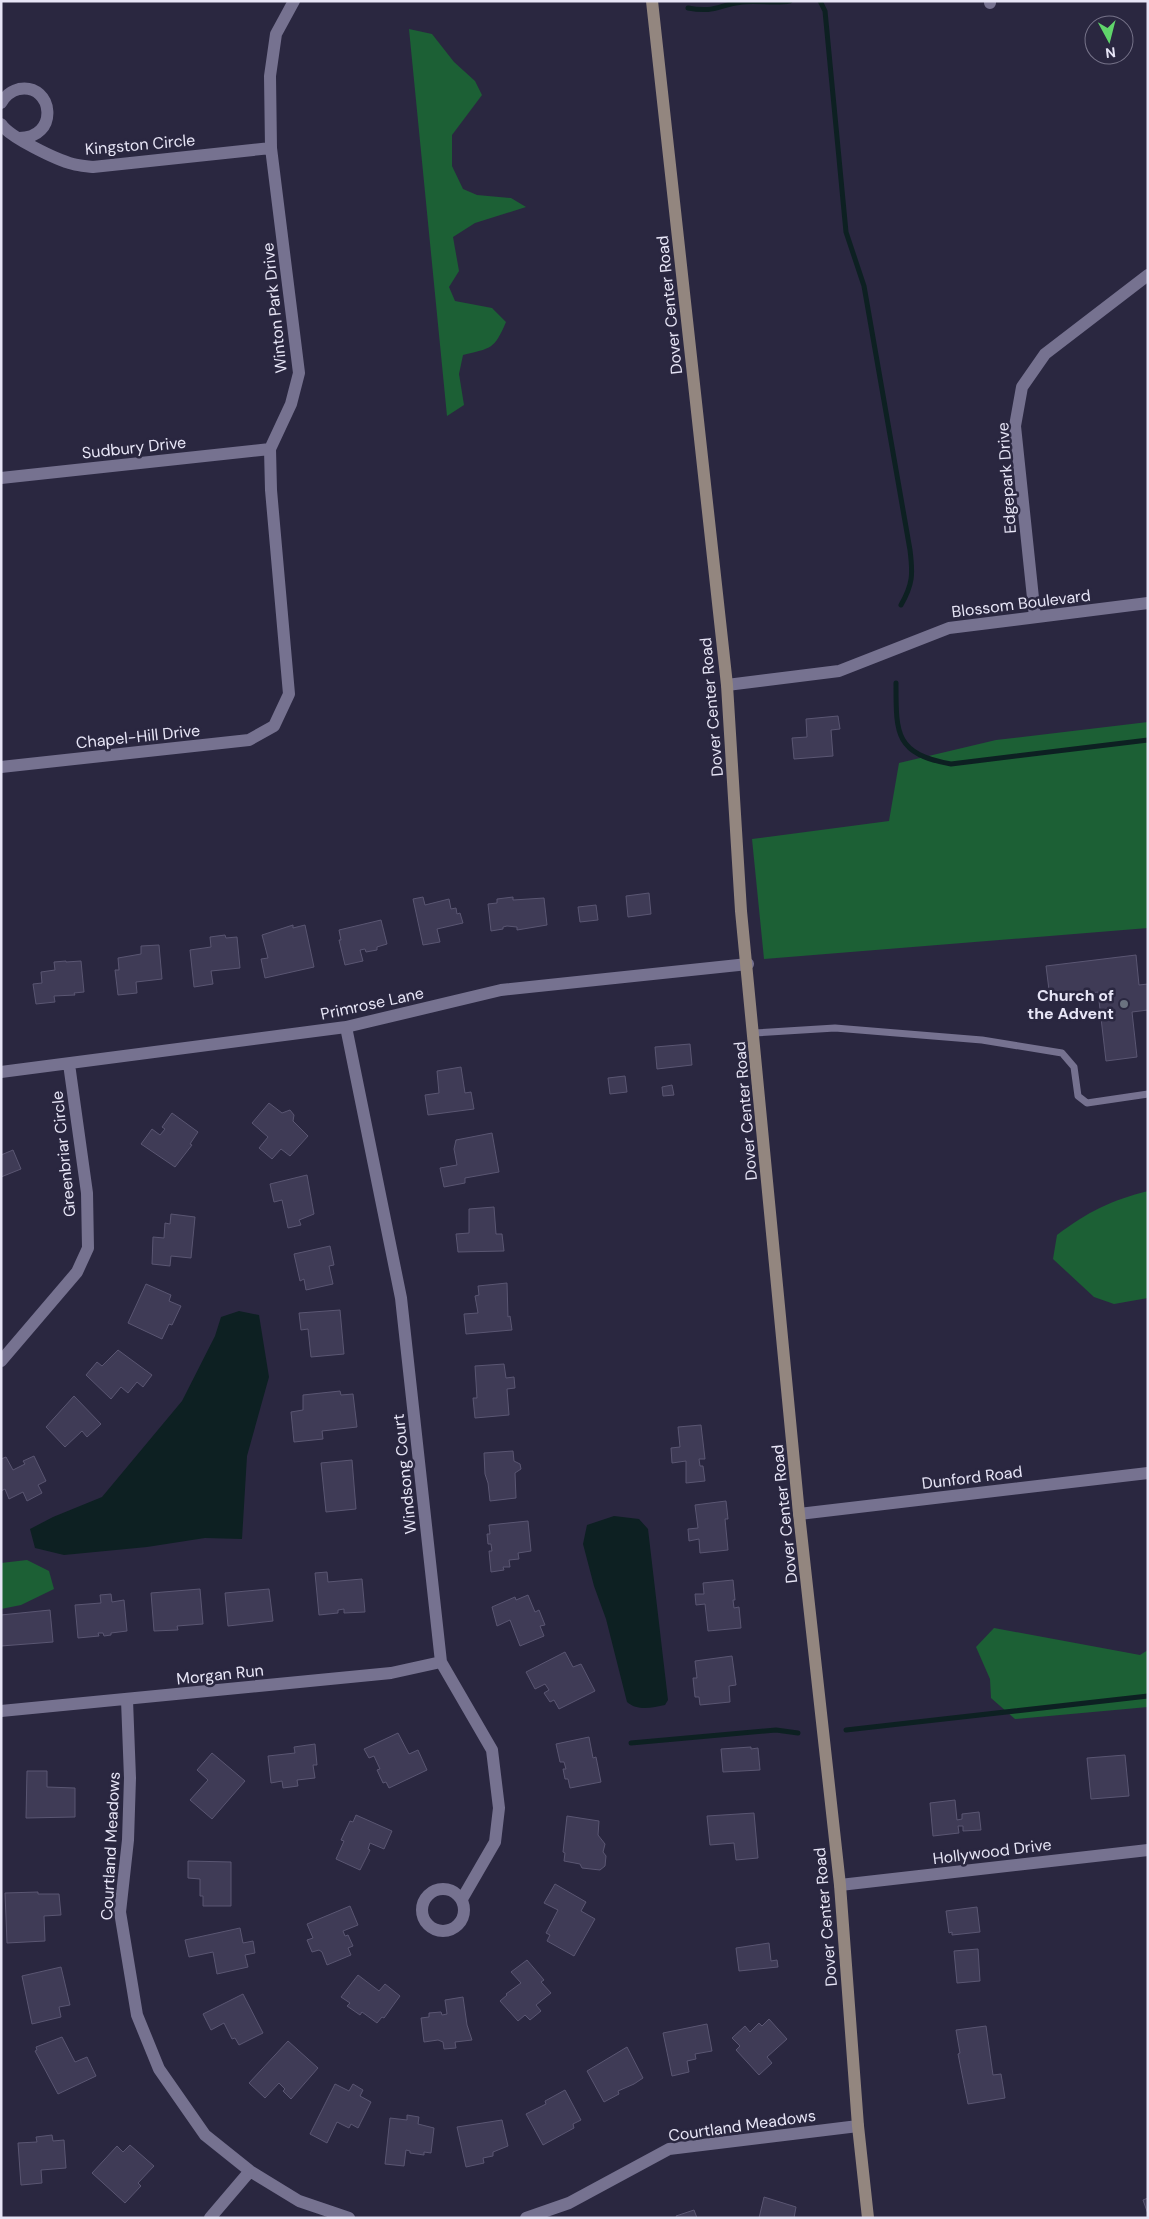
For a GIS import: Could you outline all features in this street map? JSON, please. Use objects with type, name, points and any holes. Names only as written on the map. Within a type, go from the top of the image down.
[{"type":"street","name":"Winton Park Drive","points":[[274,726],[289,694],[271,490],[270,449],[291,404],[299,373],[271,148],[270,76],[276,34],[294,1]]},
{"type":"street","name":"Dover Center Road","points":[[652,1],[727,685],[741,911],[748,964],[800,1514],[840,1885],[858,2126],[868,2218]]},
{"type":"street","points":[[1,103],[10,93],[26,89],[34,91],[45,102],[48,110],[45,125],[34,136],[18,138]]},
{"type":"street","name":"Kingston Circle","points":[[1,124],[11,135],[57,158],[75,165],[93,167],[271,148]]},
{"type":"street","name":"Edgepark Drive","points":[[1035,617],[1015,426],[1022,387],[1045,354],[1148,275]]},
{"type":"street","name":"Sudbury Drive","points":[[1,478],[270,449]]},
{"type":"street","name":"Blossom Boulevard","points":[[727,685],[839,672],[949,628],[1148,603]]},
{"type":"street","name":"Chapel-Hill Drive","points":[[1,767],[248,740],[274,726]]},
{"type":"street","name":"Primrose Lane","points":[[1,1072],[346,1027],[501,990],[748,964]]},
{"type":"street","name":"Windsong Court","points":[[346,1027],[401,1298],[441,1662],[492,1750],[499,1808],[494,1842],[462,1899]]},
{"type":"street","name":"Greenbriar Circle","points":[[1,1361],[77,1272],[88,1248],[87,1193],[69,1064]]},
{"type":"street","name":"Dunford Road","points":[[800,1514],[1148,1473]]},
{"type":"street","name":"Morgan Run","points":[[1,1711],[391,1673],[441,1662]]},
{"type":"street","name":"Courtland Meadows","points":[[127,1700],[130,1778],[128,1840],[120,1912],[136,2015],[158,2069],[206,2135],[250,2171],[299,2201],[349,2218]]},
{"type":"street","name":"Hollywood Drive","points":[[840,1885],[1148,1850]]},
{"type":"street","name":"Courtland Meadows","points":[[526,2218],[569,2203],[669,2149],[858,2126]]},
{"type":"street","points":[[210,2218],[250,2171]]},
{"type":"lane","points":[[754,1033],[835,1028],[982,1040],[1062,1053],[1074,1067],[1078,1096],[1087,1103],[1148,1094]]},
{"type":"green space","points":[[409,29],[432,34],[454,62],[475,81],[482,95],[452,135],[452,166],[463,189],[477,195],[511,198],[526,207],[475,223],[453,237],[459,271],[449,287],[455,301],[492,308],[506,322],[495,343],[486,349],[463,355],[459,374],[464,405],[447,416]]},
{"type":"green space","points":[[1148,722],[1148,928],[764,959],[752,839],[889,821],[899,763],[996,740]]},
{"type":"green space","points":[[1148,1191],[1148,1298],[1114,1304],[1094,1297],[1053,1259],[1057,1235],[1100,1208],[1123,1198]]},
{"type":"green space","points":[[27,1560],[49,1571],[54,1589],[21,1605],[1,1609],[1,1563]]},
{"type":"green space","points":[[994,1628],[1140,1655],[1148,1650],[1148,1707],[1015,1719],[991,1698],[990,1679],[976,1647]]},
{"type":"shaded area","points":[[239,1311],[259,1315],[269,1377],[247,1456],[242,1539],[205,1538],[147,1547],[64,1555],[35,1548],[30,1529],[53,1517],[102,1497],[182,1401],[215,1336],[221,1317]]},
{"type":"shaded area","points":[[614,1516],[639,1519],[648,1529],[668,1700],[665,1705],[640,1708],[627,1702],[606,1619],[594,1586],[583,1544],[587,1525]]},
{"type":"building","points":[[838,716],[840,729],[831,730],[833,756],[794,759],[792,738],[807,737],[806,719]]},
{"type":"building","points":[[649,893],[651,914],[628,917],[626,896]]},
{"type":"building","points":[[423,897],[425,905],[449,899],[451,909],[456,908],[457,914],[460,913],[463,923],[437,929],[440,942],[423,945],[413,899]]},
{"type":"building","points":[[513,897],[513,900],[544,898],[547,925],[517,930],[517,927],[507,926],[503,927],[503,929],[491,931],[488,904],[497,903],[497,899]]},
{"type":"building","points":[[596,905],[598,920],[580,922],[578,907]]},
{"type":"building","points":[[381,920],[387,944],[377,947],[377,950],[366,952],[365,949],[360,950],[363,961],[345,965],[339,940],[341,940],[339,930]]},
{"type":"building","points":[[293,925],[293,928],[305,925],[314,967],[265,978],[261,959],[268,958],[262,935]]},
{"type":"building","points":[[225,935],[226,938],[237,937],[240,968],[211,971],[213,984],[194,987],[190,950],[211,947],[210,937]]},
{"type":"building","points":[[159,945],[162,979],[136,982],[137,993],[118,995],[115,970],[119,970],[118,958],[141,954],[141,946]]},
{"type":"building","name":"Church of the Advent","points":[[1136,955],[1139,985],[1148,984],[1148,1010],[1132,1012],[1137,1057],[1106,1061],[1098,992],[1050,998],[1046,966]]},
{"type":"building","points":[[81,961],[84,992],[74,993],[75,995],[54,996],[55,1002],[36,1004],[33,984],[42,983],[41,972],[55,970],[54,962]]},
{"type":"building","points":[[690,1044],[692,1065],[657,1069],[655,1047]]},
{"type":"building","points":[[461,1067],[465,1093],[471,1092],[474,1109],[428,1115],[425,1095],[439,1093],[437,1071]]},
{"type":"building","points":[[625,1076],[627,1092],[610,1094],[608,1078]]},
{"type":"building","points":[[672,1085],[674,1095],[663,1096],[662,1087]]},
{"type":"building","points":[[269,1103],[282,1113],[290,1110],[294,1115],[293,1121],[308,1136],[290,1156],[281,1149],[272,1159],[259,1148],[268,1137],[252,1123]]},
{"type":"building","points":[[172,1113],[198,1132],[190,1144],[192,1145],[175,1167],[141,1144],[152,1129],[160,1135],[165,1129],[162,1127]]},
{"type":"building","points":[[492,1133],[499,1172],[465,1178],[465,1183],[444,1187],[440,1168],[457,1165],[454,1149],[456,1140]]},
{"type":"building","points":[[13,1150],[21,1169],[1,1177],[1,1155]]},
{"type":"building","points":[[307,1175],[314,1214],[299,1220],[301,1225],[288,1228],[282,1200],[274,1202],[270,1184]]},
{"type":"building","points":[[494,1207],[496,1234],[502,1234],[504,1251],[458,1252],[456,1234],[469,1233],[469,1209]]},
{"type":"building","points":[[171,1214],[195,1217],[191,1258],[171,1256],[170,1266],[152,1264],[153,1237],[164,1238],[165,1223],[170,1224]]},
{"type":"building","points":[[330,1246],[334,1265],[329,1266],[333,1284],[306,1290],[304,1279],[300,1281],[294,1254]]},
{"type":"building","points":[[507,1283],[508,1317],[510,1316],[512,1330],[466,1334],[464,1314],[478,1313],[475,1296],[479,1295],[478,1286]]},
{"type":"building","points":[[146,1284],[171,1295],[169,1301],[181,1306],[172,1325],[169,1324],[162,1339],[128,1323]]},
{"type":"building","points":[[340,1310],[344,1354],[311,1357],[308,1329],[301,1330],[299,1313]]},
{"type":"building","points":[[118,1350],[152,1375],[143,1387],[137,1382],[128,1393],[121,1387],[111,1399],[86,1375],[97,1362],[102,1366]]},
{"type":"building","points":[[504,1364],[506,1378],[514,1377],[515,1388],[507,1389],[509,1415],[475,1418],[473,1398],[477,1398],[475,1366]]},
{"type":"building","points":[[340,1391],[341,1395],[353,1394],[357,1427],[322,1431],[323,1439],[294,1442],[291,1412],[303,1410],[303,1395]]},
{"type":"building","points":[[74,1396],[101,1424],[87,1437],[82,1431],[65,1447],[46,1427]]},
{"type":"building","points":[[701,1425],[705,1459],[699,1459],[700,1466],[703,1466],[705,1481],[686,1483],[686,1461],[672,1463],[671,1448],[680,1447],[678,1427]]},
{"type":"building","points":[[513,1451],[514,1461],[520,1464],[521,1469],[515,1473],[516,1498],[490,1501],[485,1474],[484,1453]]},
{"type":"building","points":[[34,1456],[46,1481],[38,1485],[42,1493],[27,1501],[23,1492],[9,1499],[5,1489],[1,1491],[1,1459],[6,1457],[13,1470],[25,1464],[23,1461]]},
{"type":"building","points":[[352,1460],[356,1509],[326,1512],[321,1463]]},
{"type":"building","points":[[726,1501],[728,1519],[725,1519],[728,1550],[700,1553],[699,1539],[689,1541],[688,1529],[698,1528],[695,1505]]},
{"type":"building","points":[[528,1521],[531,1551],[518,1553],[519,1559],[509,1560],[510,1567],[503,1567],[504,1570],[491,1572],[489,1551],[492,1551],[491,1544],[488,1544],[487,1534],[490,1534],[489,1525]]},
{"type":"building","points":[[327,1572],[328,1582],[362,1579],[365,1612],[344,1613],[344,1609],[338,1610],[338,1613],[319,1615],[315,1573]]},
{"type":"building","points":[[733,1580],[734,1608],[739,1607],[741,1628],[708,1631],[705,1604],[696,1605],[695,1594],[704,1594],[703,1583]]},
{"type":"building","points":[[200,1589],[203,1624],[177,1626],[178,1630],[154,1631],[151,1593]]},
{"type":"building","points":[[269,1589],[273,1621],[228,1626],[225,1593]]},
{"type":"building","points":[[111,1594],[112,1602],[124,1600],[127,1631],[104,1636],[103,1633],[98,1633],[99,1636],[78,1638],[75,1605],[101,1603],[100,1595]]},
{"type":"building","points":[[528,1595],[535,1612],[539,1610],[545,1625],[540,1626],[544,1636],[520,1646],[510,1620],[497,1626],[492,1607],[515,1597],[516,1600]]},
{"type":"building","points":[[50,1610],[53,1642],[1,1646],[1,1615]]},
{"type":"building","points":[[565,1652],[573,1667],[581,1664],[595,1691],[559,1709],[554,1700],[550,1702],[544,1693],[549,1690],[545,1684],[535,1689],[526,1672]]},
{"type":"building","points":[[732,1656],[736,1685],[729,1686],[730,1702],[700,1705],[699,1697],[695,1697],[693,1678],[697,1678],[695,1661]]},
{"type":"building","points":[[398,1733],[409,1754],[418,1750],[427,1770],[389,1788],[386,1782],[383,1783],[377,1770],[380,1769],[374,1756],[369,1758],[364,1749]]},
{"type":"building","points":[[589,1737],[593,1758],[596,1757],[601,1782],[570,1788],[568,1779],[565,1779],[563,1769],[566,1769],[564,1762],[560,1762],[556,1744]]},
{"type":"building","points":[[315,1744],[317,1765],[313,1765],[315,1778],[297,1780],[298,1786],[283,1788],[282,1781],[271,1783],[268,1756],[295,1753],[294,1747]]},
{"type":"building","points":[[751,1747],[751,1749],[758,1748],[760,1770],[723,1772],[721,1749]]},
{"type":"building","points":[[212,1753],[245,1781],[212,1819],[190,1800],[208,1780],[197,1770]]},
{"type":"building","points":[[1125,1755],[1129,1796],[1091,1799],[1087,1758]]},
{"type":"building","points":[[27,1771],[47,1771],[47,1787],[75,1788],[75,1817],[26,1818]]},
{"type":"building","points":[[955,1800],[957,1820],[962,1819],[962,1814],[979,1812],[981,1830],[963,1831],[963,1826],[958,1826],[959,1833],[933,1836],[930,1803]]},
{"type":"building","points":[[754,1813],[758,1858],[736,1860],[734,1843],[710,1845],[707,1816]]},
{"type":"building","points":[[356,1815],[392,1831],[384,1849],[370,1843],[368,1849],[370,1850],[360,1870],[336,1859],[344,1841],[341,1840],[350,1821],[353,1822]]},
{"type":"building","points":[[567,1816],[599,1821],[598,1835],[605,1844],[603,1852],[606,1856],[605,1866],[600,1870],[582,1868],[580,1864],[564,1861],[565,1853],[563,1852]]},
{"type":"building","points":[[188,1861],[231,1862],[231,1906],[203,1906],[203,1896],[200,1896],[200,1879],[188,1878]]},
{"type":"building","points":[[555,1884],[586,1902],[581,1911],[595,1919],[574,1956],[547,1941],[550,1935],[546,1933],[558,1910],[544,1903]]},
{"type":"building","points":[[38,1892],[38,1894],[59,1894],[61,1915],[44,1916],[45,1941],[7,1943],[5,1893]]},
{"type":"building","points":[[350,1906],[358,1925],[343,1931],[345,1936],[348,1935],[353,1946],[348,1948],[351,1955],[327,1965],[322,1952],[319,1950],[312,1952],[307,1940],[313,1938],[307,1924]]},
{"type":"building","points":[[977,1907],[980,1932],[952,1935],[952,1932],[949,1933],[946,1911]]},
{"type":"building","points":[[240,1928],[243,1943],[253,1941],[255,1953],[245,1955],[248,1967],[217,1974],[213,1952],[189,1957],[185,1940]]},
{"type":"building","points":[[769,1943],[771,1961],[777,1960],[778,1967],[739,1971],[736,1948]]},
{"type":"building","points":[[978,1949],[980,1981],[957,1983],[954,1951]]},
{"type":"building","points":[[527,1960],[544,1980],[541,1982],[551,1993],[536,2005],[541,2011],[530,2020],[525,2015],[518,2021],[500,2001],[521,1983],[511,1972]]},
{"type":"building","points":[[61,1967],[70,2005],[59,2007],[61,2017],[32,2024],[22,1976]]},
{"type":"building","points":[[358,1975],[379,1991],[385,1984],[400,1996],[384,2018],[382,2017],[377,2023],[362,2012],[360,2015],[347,2006],[350,2003],[341,1997]]},
{"type":"building","points":[[243,1994],[263,2033],[239,2045],[235,2038],[232,2039],[224,2023],[211,2030],[203,2014]]},
{"type":"building","points":[[463,1997],[467,2025],[472,2040],[455,2042],[456,2048],[444,2049],[443,2042],[438,2040],[424,2042],[421,2018],[429,2017],[429,2013],[441,2012],[442,2015],[447,2014],[445,2000]]},
{"type":"building","points":[[769,2019],[787,2039],[767,2057],[772,2063],[759,2075],[736,2050],[740,2046],[732,2038],[745,2026],[750,2032],[759,2023],[762,2026]]},
{"type":"building","points":[[707,2024],[712,2051],[695,2054],[696,2059],[687,2061],[689,2072],[672,2076],[663,2033]]},
{"type":"building","points":[[986,2026],[993,2075],[1001,2074],[1005,2098],[968,2104],[958,2054],[960,2053],[956,2030]]},
{"type":"building","points":[[62,2037],[75,2062],[87,2057],[96,2076],[58,2094],[35,2051],[37,2050],[36,2047]]},
{"type":"building","points":[[288,2041],[318,2068],[291,2099],[283,2091],[285,2089],[279,2083],[265,2098],[249,2083]]},
{"type":"building","points":[[627,2047],[643,2078],[618,2091],[619,2094],[604,2102],[587,2071]]},
{"type":"building","points":[[335,2084],[349,2091],[353,2084],[363,2090],[360,2096],[371,2102],[358,2128],[351,2124],[349,2128],[337,2122],[327,2143],[310,2134]]},
{"type":"building","points":[[565,2090],[581,2120],[573,2124],[574,2128],[543,2145],[526,2114],[546,2104],[545,2101]]},
{"type":"building","points":[[407,2115],[419,2117],[418,2124],[434,2128],[431,2153],[424,2152],[424,2155],[410,2153],[410,2151],[406,2150],[404,2166],[385,2164],[390,2118],[407,2120]]},
{"type":"building","points":[[502,2120],[508,2146],[493,2152],[493,2156],[483,2158],[484,2163],[466,2167],[457,2127]]},
{"type":"building","points":[[52,2135],[53,2141],[64,2140],[66,2168],[41,2170],[42,2183],[21,2185],[18,2143],[37,2142],[36,2137]]},
{"type":"building","points":[[130,2145],[154,2166],[138,2183],[141,2186],[125,2203],[92,2173],[117,2146],[123,2152]]},
{"type":"building","points":[[764,2197],[796,2207],[794,2218],[759,2218]]},
{"type":"building","points":[[1148,2198],[1148,2214],[1143,2200]]},
{"type":"building","points":[[694,2210],[697,2218],[677,2218],[676,2216]]},
{"type":"waterway","points":[[688,8],[704,10],[742,2],[790,1]]},
{"type":"waterway","points":[[820,1],[825,11],[846,232],[864,286],[910,550],[911,579],[908,591],[901,605]]},
{"type":"waterway","points":[[896,683],[897,716],[902,739],[919,754],[933,760],[951,764],[1148,740]]},
{"type":"waterway","points":[[846,1730],[1148,1696]]},
{"type":"waterway","points":[[631,1743],[776,1730],[798,1733]]},
{"type":"place","name":"Church of the Advent","points":[[1124,1004]]}]
